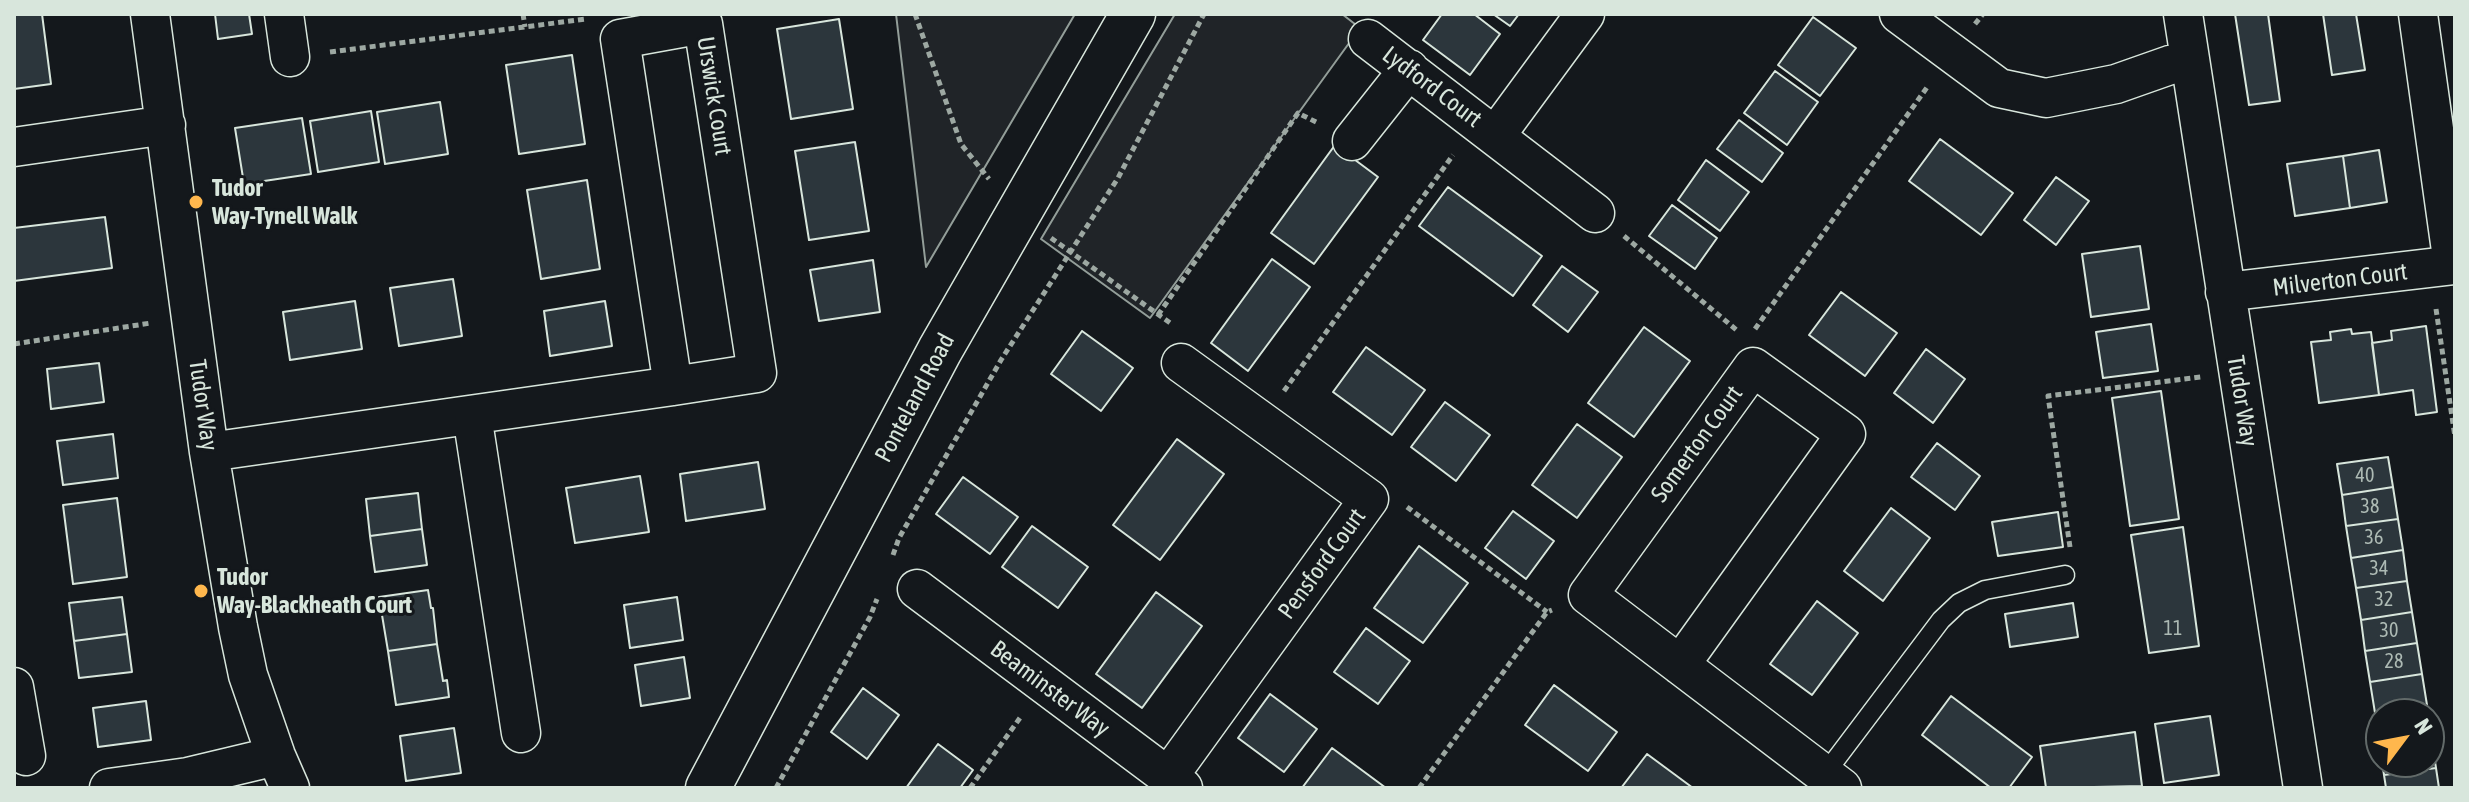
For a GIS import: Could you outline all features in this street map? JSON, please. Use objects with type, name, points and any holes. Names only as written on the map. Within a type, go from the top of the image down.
[{"type":"main road","name":"Ponteland Road","points":[[708,788],[940,350],[1133,14]]},
{"type":"street","name":"Tudor Way","points":[[150,14],[209,452],[248,675],[283,772]]},
{"type":"street","points":[[284,14],[290,57]]},
{"type":"street","name":"Lydford Court","points":[[1487,128],[1585,14]]},
{"type":"street","points":[[1899,14],[1999,88],[2046,98],[2116,84],[2190,61]]},
{"type":"street","name":"Tudor Way","points":[[2183,14],[2303,788]]},
{"type":"street","points":[[2418,14],[2446,266]]},
{"type":"street","name":"Urswick Court","points":[[209,452],[472,415],[673,386],[757,373],[703,24],[620,39],[673,386]]},
{"type":"street","name":"Lydford Court","points":[[1368,39],[1595,213]]},
{"type":"street","points":[[1352,141],[1409,69]]},
{"type":"street","points":[[14,147],[166,125]]},
{"type":"street","name":"Milverton Court","points":[[2225,292],[2446,266]]},
{"type":"street","name":"Pensford Court","points":[[1175,782],[1369,499],[1181,363]]},
{"type":"street","name":"Somerton Court","points":[[1588,595],[1753,367],[1846,434],[1680,665]]},
{"type":"street","points":[[472,415],[521,733]]},
{"type":"street","name":"Beaminster Way","points":[[895,582],[1044,685],[1175,782]]},
{"type":"street","points":[[1588,595],[1833,781]]},
{"type":"street","points":[[14,687],[26,756]]},
{"type":"street","points":[[109,788],[188,777],[283,772]]},
{"type":"lane","points":[[1833,781],[1941,620],[1959,603],[1985,590],[2065,575]]},
{"type":"path","points":[[523,14],[525,27]]},
{"type":"path","points":[[776,788],[870,617],[895,582],[899,538],[1001,360],[1118,178],[1204,14]]},
{"type":"path","points":[[290,57],[587,18]]},
{"type":"path","points":[[1595,213],[1747,339],[1952,53]]},
{"type":"path","points":[[1158,315],[1298,113],[1352,141]]},
{"type":"path","points":[[1263,422],[1487,128]]},
{"type":"path","points":[[2446,266],[2455,437]]},
{"type":"path","points":[[14,344],[191,316]]},
{"type":"path","points":[[2065,575],[2073,572],[2048,396],[2238,372]]},
{"type":"path","points":[[1369,499],[1395,497],[1547,612]]},
{"type":"path","points":[[1419,788],[1547,612],[1588,595]]},
{"type":"path","points":[[970,788],[1044,685]]},
{"type":"shaded area","points":[[896,14],[1075,14],[926,267]]},
{"type":"shaded area","points":[[1175,14],[1342,14],[1360,28],[1150,318],[1041,239]]},
{"type":"building","points":[[14,14],[42,14],[51,84],[14,89]]},
{"type":"building","points":[[215,14],[249,14],[252,34],[218,39]]},
{"type":"building","points":[[1442,14],[1474,14],[1500,34],[1470,75],[1423,40]]},
{"type":"building","points":[[1493,14],[1519,14],[1510,26]]},
{"type":"building","points":[[2235,14],[2268,14],[2280,101],[2249,105]]},
{"type":"building","points":[[2323,14],[2356,14],[2365,70],[2332,75]]},
{"type":"building","points":[[1813,17],[1856,48],[1820,96],[1778,65]]},
{"type":"building","points":[[839,19],[853,109],[791,119],[777,29]]},
{"type":"building","points":[[572,55],[585,144],[519,154],[506,65]]},
{"type":"building","points":[[1775,71],[1818,102],[1787,145],[1744,113]]},
{"type":"building","points":[[440,102],[448,154],[385,164],[377,112]]},
{"type":"building","points":[[371,111],[379,162],[318,172],[310,121]]},
{"type":"building","points":[[302,118],[311,174],[244,184],[235,128]]},
{"type":"building","points":[[1739,120],[1783,153],[1762,182],[1717,149]]},
{"type":"building","points":[[1940,139],[2013,193],[1981,235],[1909,181]]},
{"type":"building","points":[[855,142],[869,231],[809,240],[795,151]]},
{"type":"building","points":[[1335,145],[1378,177],[1314,264],[1271,233]]},
{"type":"building","points":[[2379,150],[2387,202],[2350,208],[2343,156]]},
{"type":"building","points":[[2343,156],[2350,208],[2295,216],[2287,164]]},
{"type":"building","points":[[1706,160],[1749,192],[1720,231],[1678,200]]},
{"type":"building","points":[[2056,177],[2089,201],[2056,245],[2024,220]]},
{"type":"building","points":[[587,180],[600,269],[541,279],[527,190]]},
{"type":"building","points":[[1448,187],[1542,256],[1513,296],[1419,226]]},
{"type":"building","points":[[1672,205],[1717,238],[1695,269],[1649,236]]},
{"type":"building","points":[[105,217],[112,268],[14,281],[14,228]]},
{"type":"building","points":[[2140,246],[2149,309],[2091,317],[2082,254]]},
{"type":"building","points":[[1272,259],[1310,287],[1248,371],[1211,343]]},
{"type":"building","points":[[873,260],[880,312],[819,321],[810,270]]},
{"type":"building","points":[[1562,266],[1598,292],[1568,332],[1533,305]]},
{"type":"building","points":[[453,279],[462,336],[399,346],[390,288]]},
{"type":"building","points":[[1841,292],[1897,333],[1865,376],[1809,335]]},
{"type":"building","points":[[355,301],[362,349],[290,360],[283,312]]},
{"type":"building","points":[[605,301],[612,346],[550,356],[544,311]]},
{"type":"building","points":[[2151,324],[2158,371],[2103,378],[2096,332]]},
{"type":"building","points":[[2426,326],[2437,412],[2416,415],[2413,390],[2379,395],[2372,343],[2392,340],[2391,331]]},
{"type":"building","points":[[1644,327],[1690,361],[1634,437],[1588,403]]},
{"type":"building","points":[[2351,329],[2352,334],[2371,332],[2379,395],[2319,403],[2311,342],[2331,340],[2330,332]]},
{"type":"building","points":[[1082,331],[1133,368],[1101,411],[1051,374]]},
{"type":"building","points":[[1366,347],[1425,390],[1392,435],[1333,392]]},
{"type":"building","points":[[1926,349],[1965,379],[1933,423],[1894,393]]},
{"type":"building","points":[[99,363],[104,402],[51,409],[47,369]]},
{"type":"building","points":[[2161,391],[2179,519],[2130,526],[2112,398]]},
{"type":"building","points":[[1445,402],[1490,435],[1456,481],[1411,447]]},
{"type":"building","points":[[1577,424],[1622,457],[1577,518],[1532,485]]},
{"type":"building","points":[[113,434],[118,478],[63,485],[57,441]]},
{"type":"building","points":[[1177,439],[1224,474],[1160,560],[1113,525]]},
{"type":"building","points":[[1937,443],[1980,476],[1955,510],[1911,477]]},
{"type":"building","points":[[2388,457],[2393,487],[2342,495],[2337,464]]},
{"type":"building","points":[[758,462],[765,509],[686,521],[680,474]]},
{"type":"building","points":[[640,476],[649,532],[575,543],[566,488]]},
{"type":"building","points":[[963,477],[1018,517],[990,554],[936,514]]},
{"type":"building","points":[[2393,487],[2398,519],[2346,526],[2342,495]]},
{"type":"building","points":[[418,493],[422,529],[370,536],[366,499]]},
{"type":"building","points":[[117,498],[127,577],[73,584],[63,505]]},
{"type":"building","points":[[1891,508],[1930,538],[1883,601],[1844,571]]},
{"type":"building","points":[[1513,511],[1554,541],[1526,579],[1485,548]]},
{"type":"building","points":[[2058,512],[2063,547],[1998,556],[1992,522]]},
{"type":"building","points":[[2398,519],[2403,550],[2351,558],[2346,526]]},
{"type":"building","points":[[1032,526],[1088,567],[1058,608],[1002,567]]},
{"type":"building","points":[[2183,527],[2199,646],[2149,653],[2131,535]]},
{"type":"building","points":[[422,529],[427,565],[375,572],[370,536]]},
{"type":"building","points":[[1419,546],[1468,583],[1423,643],[1374,608]]},
{"type":"building","points":[[2403,550],[2407,581],[2356,588],[2351,558]]},
{"type":"building","points":[[2407,581],[2412,612],[2361,620],[2356,588]]},
{"type":"building","points":[[428,590],[437,644],[388,651],[379,597]]},
{"type":"building","points":[[1156,592],[1202,626],[1142,708],[1096,674]]},
{"type":"building","points":[[122,597],[127,634],[74,641],[69,603]]},
{"type":"building","points":[[677,597],[683,640],[630,648],[624,605]]},
{"type":"building","points":[[1817,601],[1858,633],[1812,695],[1770,664]]},
{"type":"building","points":[[2073,603],[2078,637],[2010,647],[2005,614]]},
{"type":"building","points":[[2412,612],[2417,643],[2365,651],[2361,620]]},
{"type":"building","points":[[1366,628],[1410,661],[1378,704],[1334,672]]},
{"type":"building","points":[[127,634],[132,672],[79,678],[74,641]]},
{"type":"building","points":[[2417,643],[2422,674],[2370,682],[2365,651]]},
{"type":"building","points":[[437,644],[449,697],[396,705],[388,651]]},
{"type":"building","points":[[684,657],[690,698],[641,706],[635,665]]},
{"type":"building","points":[[2422,674],[2426,698],[2373,698],[2370,682]]},
{"type":"building","points":[[1554,685],[1617,732],[1588,771],[1525,725]]},
{"type":"building","points":[[863,688],[899,715],[867,759],[831,732]]},
{"type":"building","points":[[1270,694],[1317,729],[1284,772],[1238,738]]},
{"type":"building","points":[[1951,696],[2032,757],[2009,788],[1991,788],[1922,735]]},
{"type":"building","points":[[146,701],[151,740],[98,747],[93,708]]},
{"type":"building","points":[[2210,716],[2219,775],[2164,783],[2155,724]]},
{"type":"building","points":[[454,728],[461,773],[406,781],[400,736]]},
{"type":"building","points":[[2135,732],[2142,786],[2046,788],[2040,746]]},
{"type":"building","points":[[938,744],[973,770],[960,788],[906,788]]},
{"type":"building","points":[[1332,748],[1386,788],[1302,788]]},
{"type":"building","points":[[1647,754],[1693,788],[1621,788]]},
{"type":"building","points":[[2384,778],[2438,778],[2439,788],[2386,788]]},
{"type":"place","name":"Tudor Way-Tynell Walk","points":[[196,202]]},
{"type":"place","name":"Tudor Way-Blackheath Court","points":[[201,591]]}]
